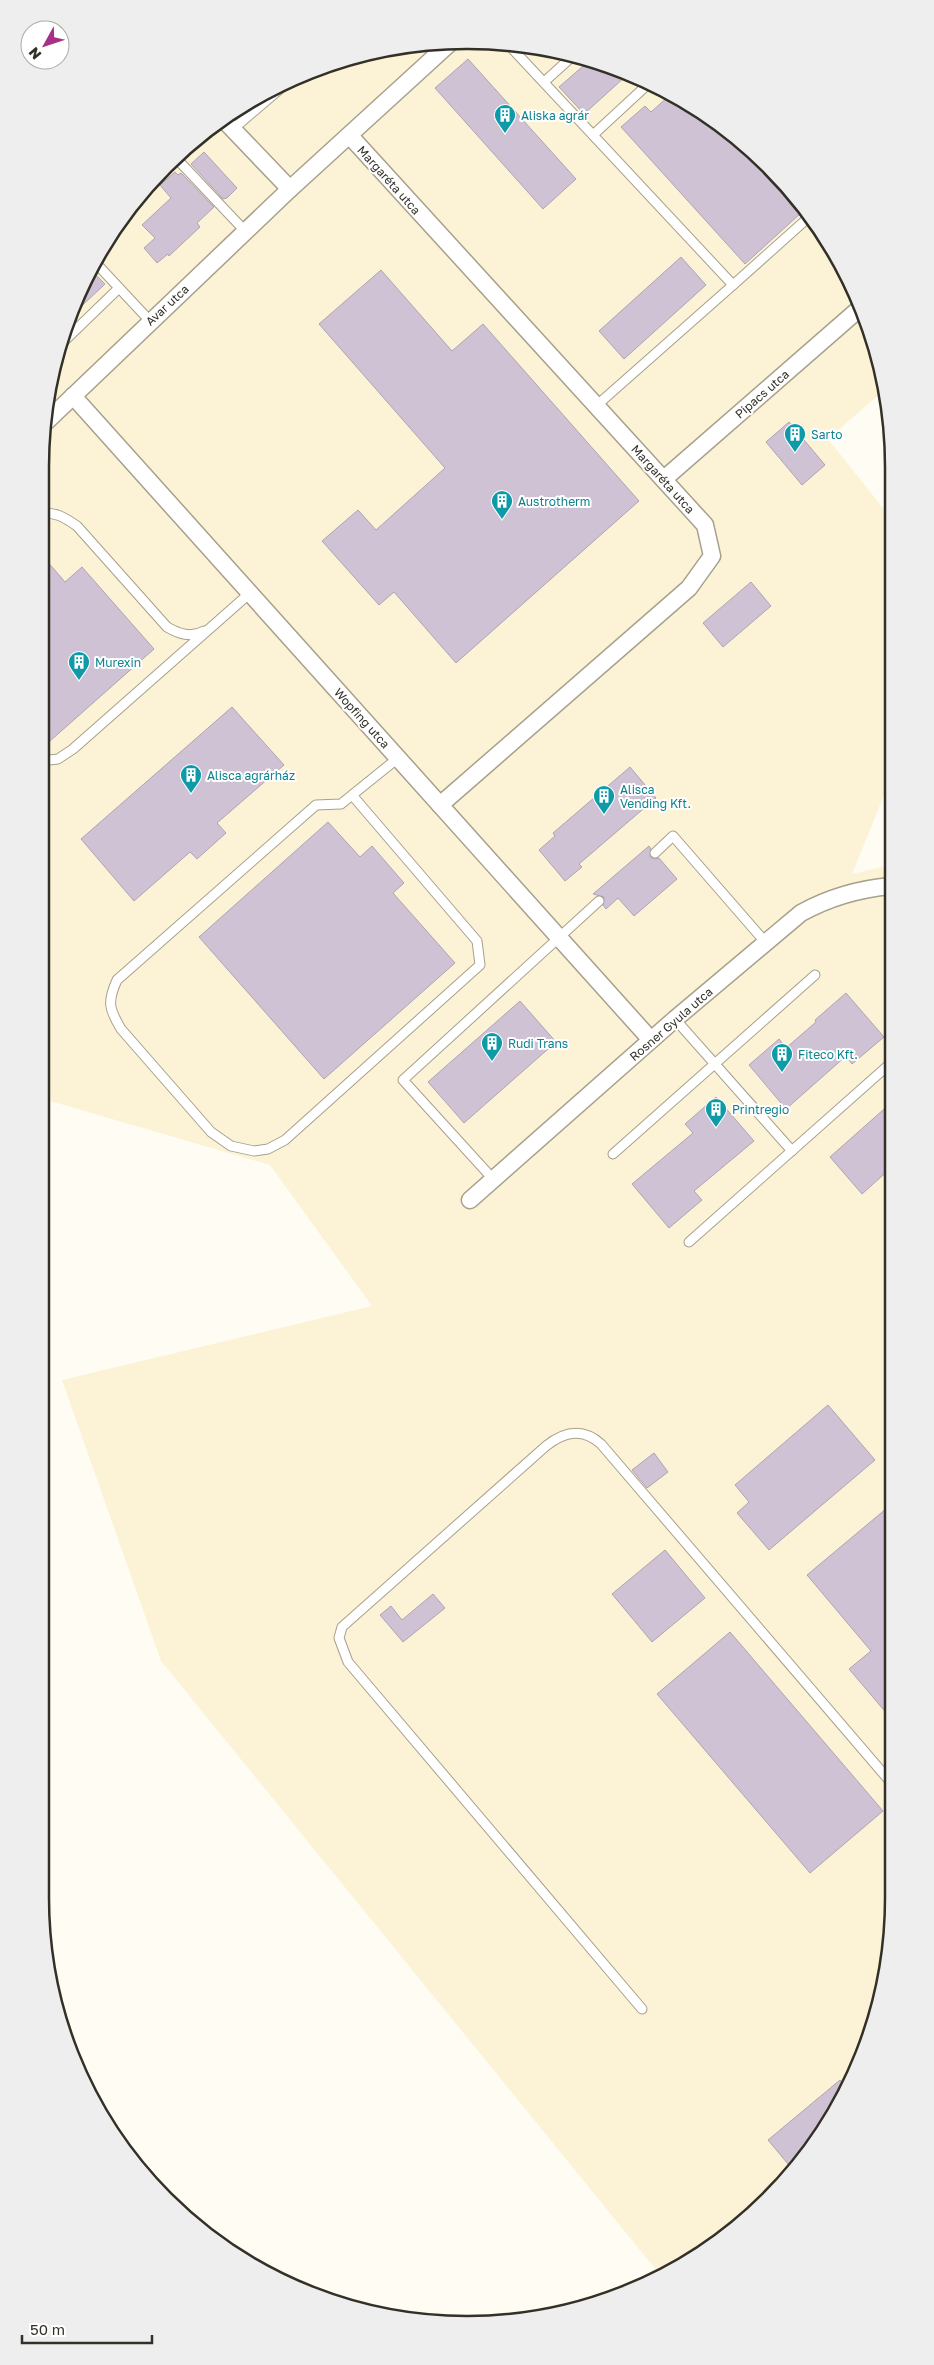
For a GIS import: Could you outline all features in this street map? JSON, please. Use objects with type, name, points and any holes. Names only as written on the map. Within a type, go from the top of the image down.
[{"type":"street","name":"Avar utca","points":[[52,417],[245,231],[443,50]]},
{"type":"street","points":[[228,124],[290,189]]},
{"type":"street","name":"Margaréta utca","points":[[350,136],[705,525],[712,556],[689,588],[440,805]]},
{"type":"street","name":"Pipacs utca","points":[[664,480],[855,313]]},
{"type":"street","name":"Wopfing utca","points":[[73,396],[651,1040]]},
{"type":"street","name":"Rosner Gyula utca","points":[[470,1200],[675,1019],[801,914],[824,901],[845,894],[885,887]]},
{"type":"lane","points":[[515,52],[733,285]]},
{"type":"lane","points":[[544,82],[567,61]]},
{"type":"lane","points":[[593,135],[644,88]]},
{"type":"lane","points":[[180,163],[245,231]]},
{"type":"lane","points":[[596,406],[805,221]]},
{"type":"lane","points":[[100,267],[150,321]]},
{"type":"lane","points":[[71,334],[119,288]]},
{"type":"lane","points":[[49,513],[63,516],[77,526],[167,627],[178,634],[187,635],[199,634],[209,629]]},
{"type":"lane","points":[[49,760],[58,759],[73,749],[250,593]]},
{"type":"lane","points":[[352,795],[477,941],[480,965],[285,1140],[268,1149],[254,1151],[231,1146],[211,1132],[121,1029],[110,1011],[110,994],[117,980],[316,805],[341,804],[352,795],[398,758]]},
{"type":"lane","points":[[655,853],[673,836],[766,943]]},
{"type":"lane","points":[[493,1179],[403,1080],[600,901]]},
{"type":"lane","points":[[612,1154],[815,975]]},
{"type":"lane","points":[[675,1019],[792,1151]]},
{"type":"lane","points":[[688,1242],[885,1068]]},
{"type":"lane","points":[[642,2009],[348,1662],[338,1638],[342,1627],[552,1442],[562,1436],[582,1432],[591,1435],[602,1444],[885,1775]]},
{"type":"shaded area","points":[[467,49],[494,50],[522,52],[575,63],[601,71],[652,92],[699,119],[722,135],[763,171],[799,212],[815,235],[842,282],[853,307],[871,359],[879,395],[828,439],[885,510],[885,793],[852,874],[885,866],[885,1898],[882,1953],[871,2006],[853,2058],[829,2107],[799,2153],[763,2194],[722,2230],[657,2271],[161,1661],[62,1380],[372,1306],[270,1165],[49,1101],[49,467],[52,412],[63,359],[71,333],[92,282],[119,235],[135,212],[171,171],[191,153],[212,135],[258,105],[282,92],[333,71],[359,63],[412,52]]},
{"type":"building","name":"Aliska agrár","points":[[468,59],[576,179],[543,209],[435,88]]},
{"type":"building","points":[[584,66],[622,79],[584,114],[559,87]]},
{"type":"building","points":[[665,99],[699,119],[722,135],[763,171],[800,214],[745,264],[621,127],[645,106],[651,112]]},
{"type":"building","points":[[204,152],[237,188],[227,198],[223,199],[191,164]]},
{"type":"building","points":[[175,172],[178,175],[181,173],[214,207],[197,223],[200,227],[169,256],[168,254],[157,263],[144,248],[155,238],[142,225],[171,198],[160,185]]},
{"type":"building","points":[[681,257],[706,285],[624,359],[599,331]]},
{"type":"building","name":"Austrotherm","points":[[381,270],[452,351],[483,324],[639,501],[456,663],[394,592],[379,605],[322,541],[358,510],[376,530],[445,468],[319,324]]},
{"type":"building","points":[[96,275],[105,284],[81,306]]},
{"type":"building","name":"Sarto","points":[[789,422],[825,465],[802,485],[766,442]]},
{"type":"building","name":"Murexin","points":[[49,563],[65,582],[82,567],[154,649],[50,741]]},
{"type":"building","points":[[751,582],[771,606],[723,647],[703,623]]},
{"type":"building","name":"Alisca agrárház","points":[[232,707],[284,765],[217,823],[226,833],[197,859],[190,852],[134,901],[81,839]]},
{"type":"building","name":"Alisca Vending Kft.","points":[[630,767],[656,798],[579,864],[582,867],[565,881],[539,850],[555,836],[553,833]]},
{"type":"building","points":[[328,822],[360,857],[372,846],[404,883],[393,893],[455,963],[324,1079],[199,937]]},
{"type":"building","points":[[649,846],[651,849],[650,857],[654,859],[659,858],[677,879],[634,916],[618,898],[606,909],[603,905],[604,897],[593,894]]},
{"type":"building","points":[[846,993],[884,1037],[852,1064],[846,1056],[786,1109],[749,1065],[779,1039],[786,1048]]},
{"type":"building","name":"Rudi Trans","points":[[520,1001],[556,1042],[464,1123],[428,1082]]},
{"type":"building","points":[[716,1097],[754,1141],[694,1191],[702,1200],[669,1228],[632,1184],[693,1133],[685,1124]]},
{"type":"building","points":[[885,1108],[885,1173],[862,1194],[830,1157]]},
{"type":"building","points":[[828,1405],[875,1460],[769,1550],[737,1513],[749,1502],[735,1485]]},
{"type":"building","points":[[654,1453],[668,1472],[647,1488],[632,1470]]},
{"type":"building","points":[[885,1510],[885,1711],[849,1669],[871,1651],[807,1575]]},
{"type":"building","points":[[665,1550],[705,1598],[652,1642],[612,1594]]},
{"type":"building","points":[[433,1594],[445,1608],[403,1642],[380,1615],[391,1606],[402,1620]]},
{"type":"building","points":[[730,1632],[883,1811],[810,1873],[657,1694]]},
{"type":"building","points":[[840,2080],[842,2083],[829,2107],[815,2130],[789,2165],[768,2140]]},
{"type":"place","name":"Aliska agrár","points":[[505,134]]},
{"type":"place","name":"Sarto","points":[[795,453]]},
{"type":"place","name":"Austrotherm","points":[[502,520]]},
{"type":"place","name":"Murexin","points":[[79,681]]},
{"type":"place","name":"Alisca agrárház","points":[[191,794]]},
{"type":"place","name":"Alisca Vending Kft.","points":[[604,815]]},
{"type":"place","name":"Rudi Trans","points":[[492,1062]]},
{"type":"place","name":"Fiteco Kft.","points":[[782,1073]]},
{"type":"place","name":"Printregio","points":[[716,1128]]}]
